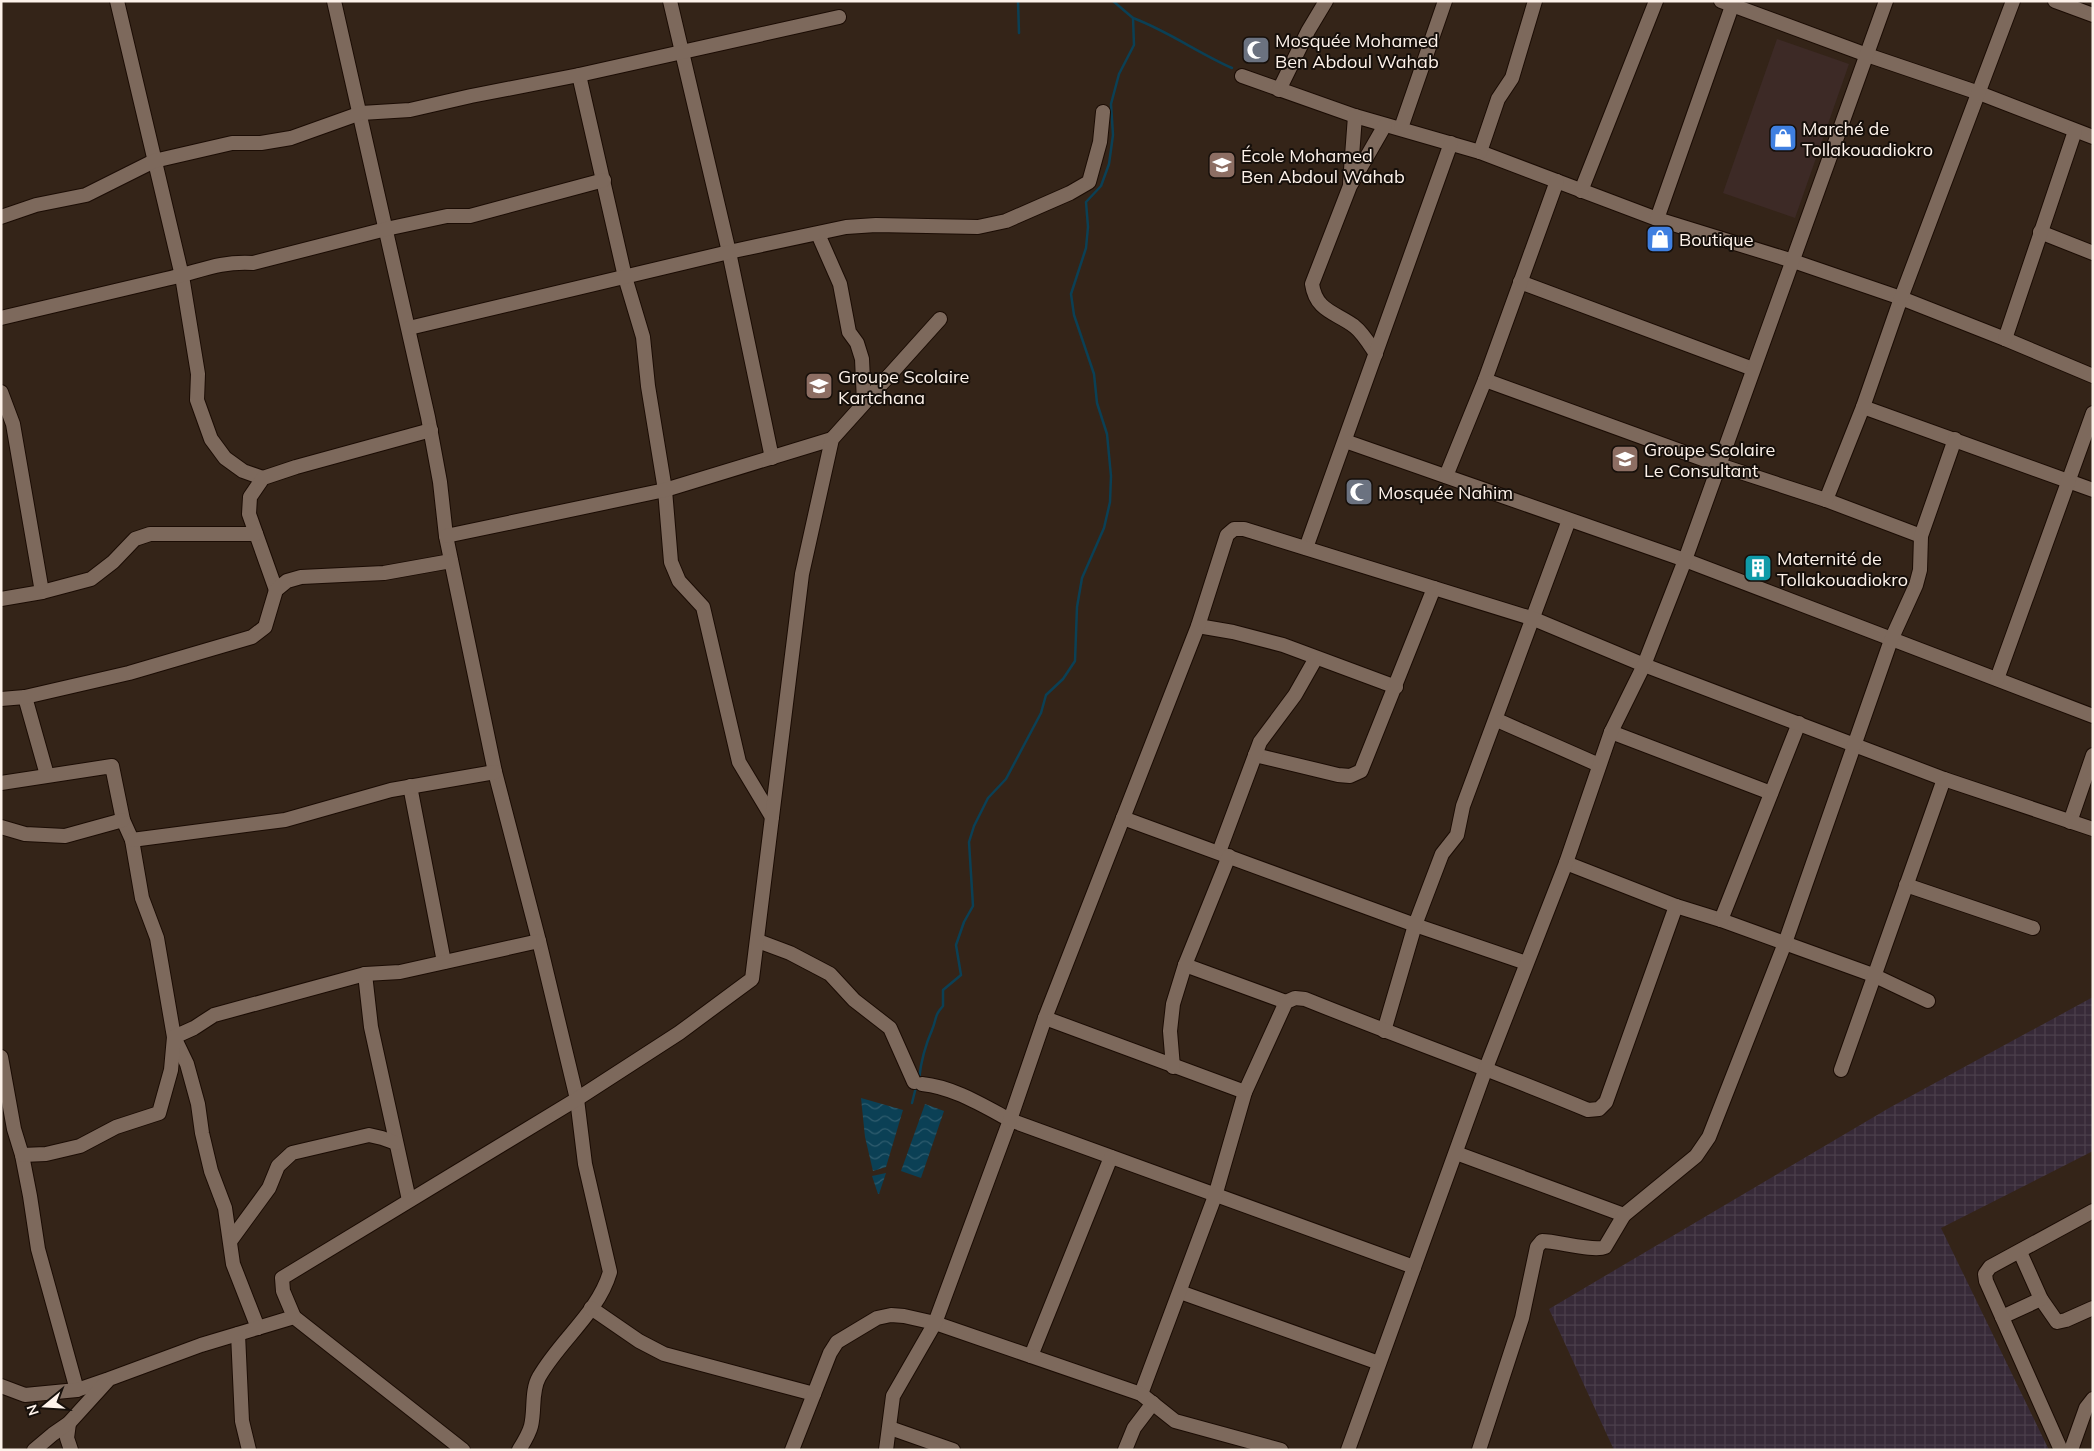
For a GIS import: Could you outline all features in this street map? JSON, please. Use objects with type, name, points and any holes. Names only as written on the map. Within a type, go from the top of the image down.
[{"type":"street","points":[[117,1],[182,276],[198,374],[197,400],[212,439],[225,458],[243,471],[264,478]]},
{"type":"street","points":[[334,1],[431,430],[440,482],[446,536],[494,772],[540,941],[577,1098],[585,1164],[610,1272],[606,1284],[591,1308],[538,1378],[534,1393],[531,1426],[519,1450]]},
{"type":"street","points":[[670,1],[729,252],[772,458]]},
{"type":"street","points":[[1279,90],[1308,31],[1326,1]]},
{"type":"street","points":[[1402,128],[1445,1]]},
{"type":"street","points":[[1480,152],[1498,99],[1512,78],[1535,1]]},
{"type":"street","points":[[1581,191],[1656,1]]},
{"type":"street","points":[[1348,1450],[1486,1068],[1566,863],[1611,732],[1644,665],[1685,560],[1886,1]]},
{"type":"street","points":[[1826,500],[1863,407],[1901,298],[2013,1]]},
{"type":"street","points":[[2055,1],[2093,15]]},
{"type":"street","points":[[1657,219],[1727,4],[1867,55],[1978,92],[2093,137]]},
{"type":"street","points":[[1,217],[36,205],[86,195],[154,161],[232,143],[261,143],[291,138],[360,113],[410,110],[471,96],[579,76],[839,17]]},
{"type":"street","points":[[579,76],[625,276],[643,337],[648,386],[665,490],[671,562],[679,581],[703,607],[739,762],[772,817]]},
{"type":"street","points":[[1242,76],[1355,116],[1480,152],[1657,219],[1792,261],[1901,298],[2093,376]]},
{"type":"street","points":[[409,328],[625,276],[846,227],[876,225],[978,227],[1006,221],[1070,193],[1090,182],[1100,142],[1103,112]]},
{"type":"street","points":[[1350,186],[1355,116]]},
{"type":"street","points":[[1376,354],[1356,327],[1325,308],[1314,298],[1312,284],[1350,186],[1385,125]]},
{"type":"street","points":[[2005,339],[2074,131]]},
{"type":"street","points":[[1306,548],[1451,143]]},
{"type":"street","points":[[1,318],[182,276],[217,264],[253,263],[386,229],[447,216],[470,216],[604,180]]},
{"type":"street","points":[[1446,476],[1485,380],[1557,181]]},
{"type":"street","points":[[2040,232],[2093,253]]},
{"type":"street","points":[[818,234],[840,284],[850,332],[857,343],[862,359],[864,402]]},
{"type":"street","points":[[1520,282],[1754,369]]},
{"type":"street","points":[[463,1450],[294,1317],[282,1291],[282,1278],[577,1098],[679,1033],[752,979],[802,574],[832,439],[940,319]]},
{"type":"street","points":[[1485,380],[1719,465],[1826,500],[1921,536]]},
{"type":"street","points":[[1,394],[13,424],[42,592]]},
{"type":"street","points":[[1863,407],[2093,490]]},
{"type":"street","points":[[1997,679],[2093,413]]},
{"type":"street","points":[[276,590],[249,514],[250,497],[264,478],[296,466],[431,430]]},
{"type":"street","points":[[446,536],[665,490],[832,439]]},
{"type":"street","points":[[1479,1450],[1522,1318],[1537,1247],[1542,1241],[1553,1241],[1605,1247],[1624,1215],[1696,1156],[1709,1137],[1785,943],[1891,640],[1916,585],[1920,570],[1921,536],[1955,439]]},
{"type":"street","points":[[1345,441],[1685,560],[2093,716]]},
{"type":"street","points":[[1384,1031],[1415,925],[1442,854],[1457,835],[1463,806],[1497,720],[1569,520]]},
{"type":"street","points":[[886,1450],[893,1396],[935,1323],[1010,1120],[1045,1018],[1198,626],[1227,535],[1234,529],[1244,529],[1534,619],[1644,665],[1853,745],[1944,779],[2093,829]]},
{"type":"street","points":[[1,599],[42,592],[90,579],[113,562],[134,539],[150,534],[256,534]]},
{"type":"street","points":[[1,699],[25,697],[129,673],[252,637],[264,627],[276,590],[287,581],[301,577],[384,573],[451,561]]},
{"type":"street","points":[[1255,756],[1338,775],[1350,776],[1360,771],[1396,687],[1434,588]]},
{"type":"street","points":[[1198,626],[1234,632],[1275,643],[1396,687]]},
{"type":"street","points":[[1173,1066],[1170,1031],[1173,1004],[1255,756],[1260,742],[1294,695],[1316,658]]},
{"type":"street","points":[[25,697],[48,775]]},
{"type":"street","points":[[1497,720],[1599,765]]},
{"type":"street","points":[[1721,920],[1799,723]]},
{"type":"street","points":[[1611,732],[1771,793]]},
{"type":"street","points":[[2070,822],[2093,755]]},
{"type":"street","points":[[1,783],[112,766],[123,820],[132,840],[142,898],[157,938],[174,1037],[186,1064],[198,1104],[202,1133],[211,1171],[225,1208],[233,1264],[258,1328]]},
{"type":"street","points":[[132,840],[285,820],[410,786],[494,772]]},
{"type":"street","points":[[1841,1070],[1873,975],[1944,779]]},
{"type":"street","points":[[410,786],[444,962]]},
{"type":"street","points":[[1123,818],[1415,925],[1526,963]]},
{"type":"street","points":[[1,827],[25,834],[65,836],[123,820]]},
{"type":"street","points":[[1566,863],[1676,906],[1721,920],[1873,975],[1928,1001]]},
{"type":"street","points":[[1906,885],[2033,928]]},
{"type":"street","points":[[1141,1394],[1215,1196],[1245,1092],[1286,1002],[1295,998],[1305,999],[1384,1031],[1486,1068],[1588,1110],[1599,1109],[1606,1102],[1676,906]]},
{"type":"street","points":[[174,1037],[194,1028],[214,1015],[365,974],[400,972],[540,941]]},
{"type":"street","points":[[758,941],[790,953],[830,974],[854,1000],[890,1028],[918,1083],[936,1085],[974,1101],[1010,1120],[1414,1267]]},
{"type":"street","points":[[1185,964],[1286,1002]]},
{"type":"street","points":[[365,974],[371,1027],[409,1200]]},
{"type":"street","points":[[1045,1018],[1245,1092]]},
{"type":"street","points":[[22,1155],[46,1154],[80,1146],[116,1127],[159,1113],[171,1070],[174,1037]]},
{"type":"street","points":[[1,1058],[14,1129],[22,1155],[38,1249],[77,1390]]},
{"type":"street","points":[[231,1240],[269,1188],[278,1166],[292,1153],[369,1135],[396,1143]]},
{"type":"street","points":[[1456,1153],[1624,1215]]},
{"type":"street","points":[[1031,1356],[1111,1158]]},
{"type":"street","points":[[2061,1450],[1984,1274],[1990,1267],[2093,1211]]},
{"type":"street","points":[[2020,1252],[2041,1299],[2056,1322],[2066,1320],[2093,1308]]},
{"type":"street","points":[[1180,1292],[1380,1363]]},
{"type":"street","points":[[2002,1317],[2041,1299]]},
{"type":"street","points":[[591,1308],[639,1341],[664,1354],[814,1394]]},
{"type":"street","points":[[792,1450],[833,1347],[837,1342],[877,1318],[891,1315],[935,1323],[1141,1394],[1175,1421],[1281,1450]]},
{"type":"street","points":[[1,1386],[25,1396],[77,1390],[201,1345],[294,1317]]},
{"type":"street","points":[[238,1334],[242,1421],[249,1450]]},
{"type":"street","points":[[34,1450],[69,1423],[109,1379]]},
{"type":"street","points":[[2071,1450],[2086,1408],[2093,1399]]},
{"type":"street","points":[[1125,1450],[1134,1428],[1153,1403]]},
{"type":"street","points":[[69,1423],[67,1438],[71,1450]]},
{"type":"street","points":[[890,1428],[953,1450]]},
{"type":"shaded area","name":"Marché de Tollakouadiokro","points":[[1777,39],[1849,64],[1795,218],[1723,193]]},
{"type":"shaded area","points":[[2093,997],[2093,1151],[1941,1228],[2049,1450],[1614,1450],[1549,1309],[1889,1108]]},
{"type":"water","points":[[861,1098],[903,1110],[886,1167],[873,1171],[865,1137]]},
{"type":"water","points":[[925,1104],[944,1111],[921,1178],[901,1171]]},
{"type":"water","points":[[886,1173],[879,1194],[878,1194],[872,1176]]},
{"type":"waterway","points":[[1018,1],[1019,33]]},
{"type":"waterway","points":[[919,1079],[925,1048],[937,1015],[943,1006],[943,990],[961,975],[956,945],[964,922],[973,906],[969,842],[974,826],[988,798],[1006,779],[1041,713],[1046,695],[1063,679],[1075,661],[1077,607],[1082,578],[1104,528],[1110,502],[1111,476],[1107,434],[1097,403],[1094,374],[1074,315],[1071,294],[1086,248],[1088,227],[1086,202],[1101,186],[1109,164],[1113,135],[1111,104],[1119,74],[1134,45],[1133,18],[1113,1]]},
{"type":"waterway","points":[[1133,18],[1232,68]]},
{"type":"waterway","points":[[912,1103],[916,1087]]},
{"type":"place","name":"Mosquée Mohamed Ben Abdoul Wahab","points":[[1256,50]]},
{"type":"place","name":"Marché de Tollakouadiokro","points":[[1783,138]]},
{"type":"place","name":"École Mohamed Ben Abdoul Wahab","points":[[1222,165]]},
{"type":"place","name":"Boutique","points":[[1660,239]]},
{"type":"place","name":"Groupe Scolaire Kartchana","points":[[819,386]]},
{"type":"place","name":"Groupe Scolaire Le Consultant","points":[[1625,459]]},
{"type":"place","name":"Mosquée Nahim","points":[[1359,492]]},
{"type":"place","name":"Maternité de Tollakouadiokro","points":[[1758,568]]}]
